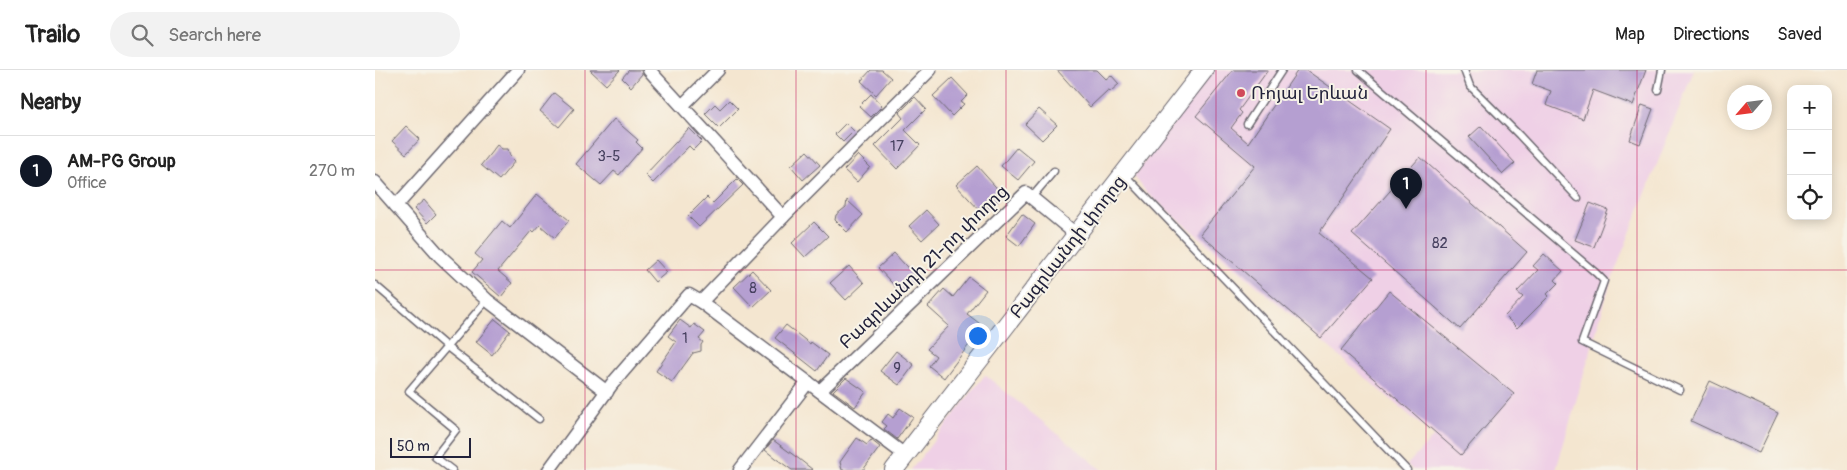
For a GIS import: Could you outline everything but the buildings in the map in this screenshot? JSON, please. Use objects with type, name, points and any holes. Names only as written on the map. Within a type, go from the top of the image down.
[{"type":"main road","name":"Բագրևանդի փողոց","points":[[894,470],[1204,70]]},
{"type":"street","points":[[397,206],[518,70]]},
{"type":"street","points":[[649,70],[683,105],[783,217]]},
{"type":"street","points":[[683,105],[718,70]]},
{"type":"street","points":[[701,302],[930,70]]},
{"type":"street","points":[[375,182],[440,256],[487,300],[607,392]]},
{"type":"street","name":"Բագրևանդի 21-րդ փողոց","points":[[820,390],[1026,193],[1077,235]]},
{"type":"street","points":[[549,470],[607,392],[689,295],[820,390],[905,455]]},
{"type":"street","points":[[740,470],[809,382]]},
{"type":"lane","points":[[1247,124],[1282,70]]},
{"type":"lane","points":[[1358,70],[1604,281],[1582,342],[1680,390]]},
{"type":"lane","points":[[1464,70],[1470,86],[1578,198]]},
{"type":"lane","points":[[1658,90],[1662,70]]},
{"type":"lane","points":[[1032,198],[1054,171]]},
{"type":"lane","points":[[1124,174],[1407,470]]},
{"type":"lane","points":[[375,286],[447,347],[539,419]]},
{"type":"lane","points":[[452,470],[435,457],[456,430],[409,391],[487,300]]},
{"type":"shaded area","points":[[1213,70],[1694,70],[1610,284],[1556,470],[1413,470],[1407,465],[1434,436],[1147,193],[1134,176]]},
{"type":"shaded area","points":[[985,375],[1102,470],[911,470]]},
{"type":"place","name":"Ռոյալ Երևան","points":[[1241,93]]},
{"type":"place","name":"AM-PG Group","points":[[1406,209]]}]
